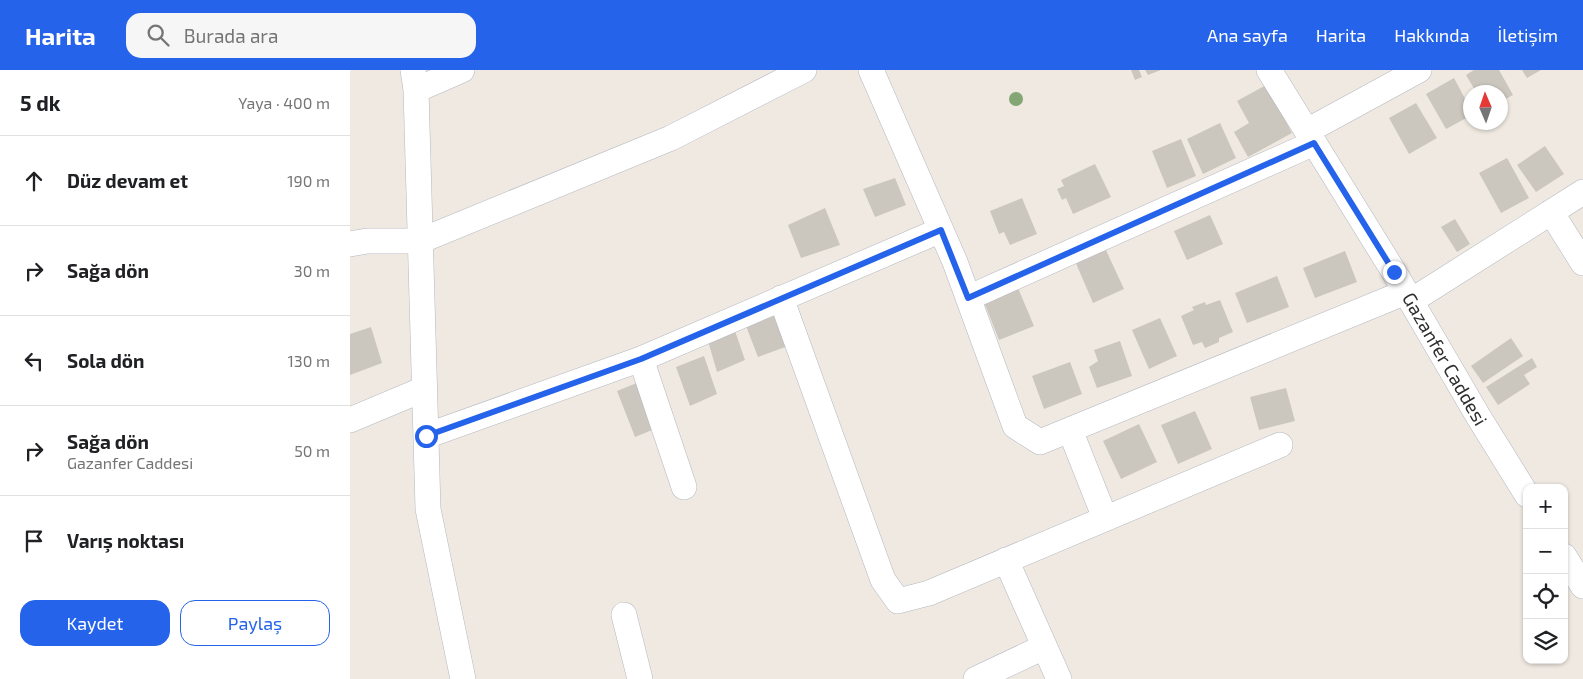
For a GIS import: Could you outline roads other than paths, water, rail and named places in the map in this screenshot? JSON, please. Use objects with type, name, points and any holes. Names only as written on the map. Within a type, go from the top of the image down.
[{"type":"street","points":[[462,70],[415,80],[428,509],[463,679]]},
{"type":"street","points":[[350,244],[368,241],[420,241],[670,138],[804,70]]},
{"type":"street","points":[[871,70],[941,230],[968,298],[1014,426],[1040,442],[1409,297],[1583,192]]},
{"type":"street","name":"Gazanfer Caddesi","points":[[1269,70],[1409,297],[1523,489]]},
{"type":"street","points":[[968,298],[1310,137],[1419,70]]},
{"type":"street","points":[[1551,212],[1583,263]]},
{"type":"street","points":[[426,436],[641,359],[941,230]]},
{"type":"street","points":[[781,298],[883,580],[898,601],[929,593],[1280,445]]},
{"type":"street","points":[[641,359],[684,487]]},
{"type":"street","points":[[350,420],[424,389]]},
{"type":"street","points":[[1070,430],[1105,518]]},
{"type":"street","points":[[1006,560],[1059,679]]},
{"type":"street","points":[[1568,562],[1583,586]]},
{"type":"street","points":[[624,615],[640,679]]},
{"type":"street","points":[[976,679],[1044,647]]}]
